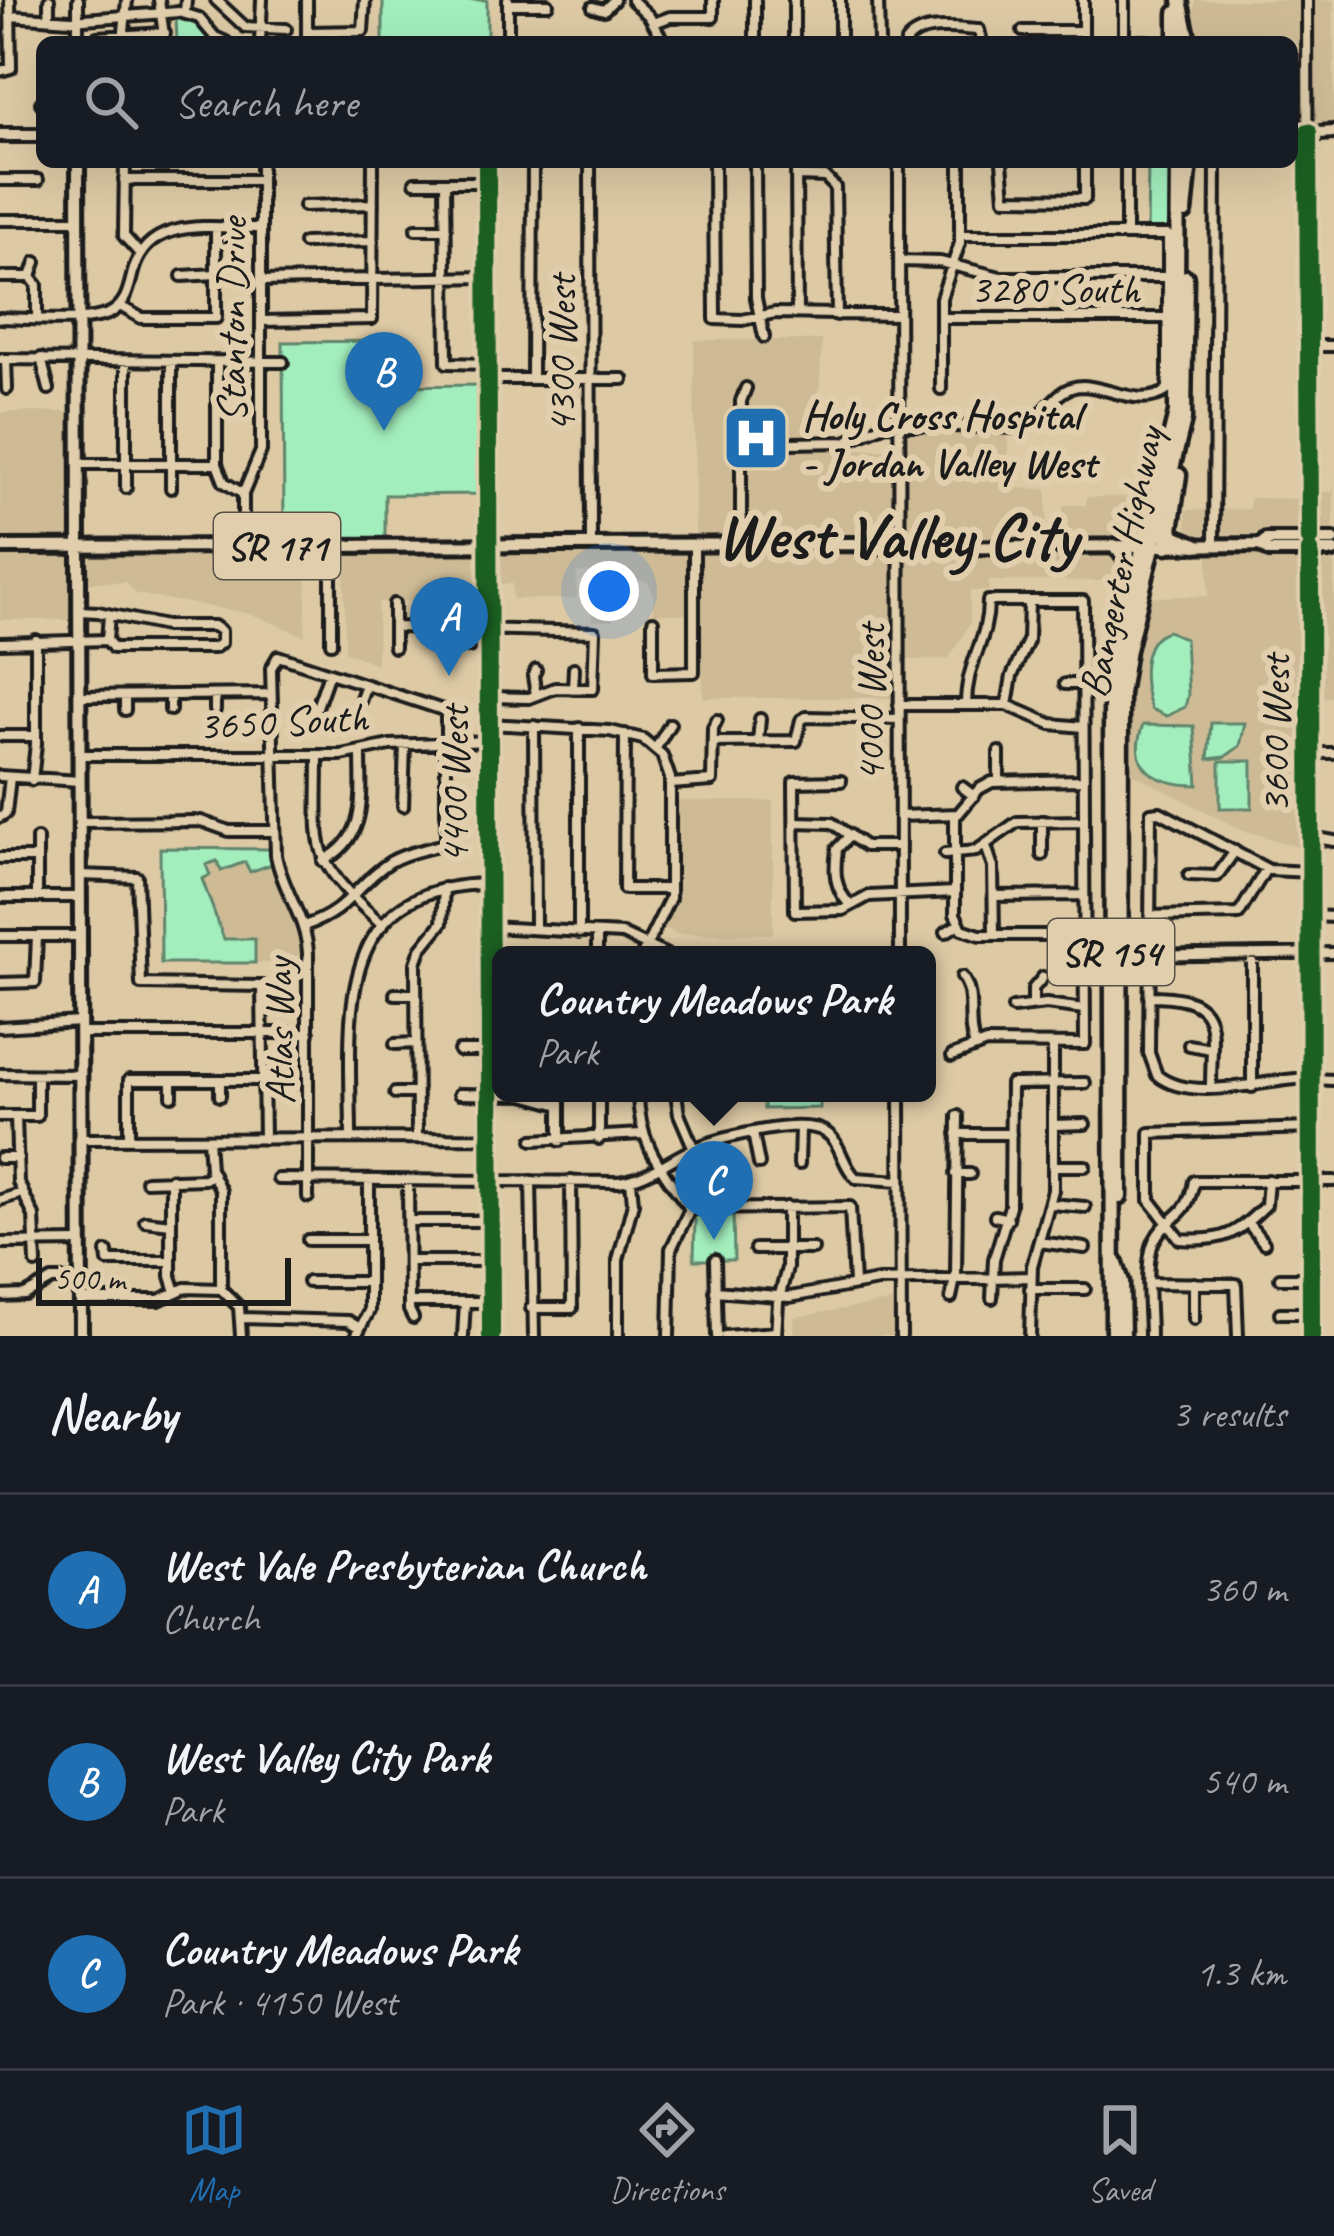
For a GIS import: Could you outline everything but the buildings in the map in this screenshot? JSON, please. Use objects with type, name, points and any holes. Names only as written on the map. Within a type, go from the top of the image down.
[{"type":"highway","points":[[1180,0],[1183,36]]},
{"type":"highway","points":[[1180,0],[1183,36]]},
{"type":"highway","name":"Bangerter Highway","points":[[1119,1336],[1112,1190],[1111,700],[1115,662],[1169,489],[1178,433],[1173,240],[1180,168]]},
{"type":"highway","name":"Bangerter Highway","points":[[1118,1268],[1120,713],[1125,663],[1186,403],[1181,168]]},
{"type":"highway","points":[[1173,240],[1186,309]]},
{"type":"highway","points":[[1178,433],[1184,447],[1171,530],[1196,545]]},
{"type":"highway","points":[[1111,700],[1112,666],[1130,562],[1114,546]]},
{"type":"highway","points":[[1125,663],[1131,600]]},
{"type":"highway","points":[[1112,1190],[1119,1336]]},
{"type":"main road","points":[[1298,132],[1334,132]]},
{"type":"main road","points":[[0,135],[36,135]]},
{"type":"main road","points":[[78,168],[81,1336]]},
{"type":"main road","name":"SR 171","points":[[0,547],[962,542],[973,546],[1260,545],[1269,551],[1334,540]]},
{"type":"main road","name":"SR 171","points":[[1310,545],[1334,551]]},
{"type":"street","points":[[5,70],[10,0]]},
{"type":"street","points":[[50,0],[50,16]]},
{"type":"street","points":[[78,0],[78,36]]},
{"type":"street","points":[[124,36],[128,0]]},
{"type":"street","points":[[159,0],[165,36]]},
{"type":"street","points":[[184,12],[186,0]]},
{"type":"street","points":[[199,18],[215,0],[239,23],[258,30],[286,29]]},
{"type":"street","points":[[259,36],[262,0]]},
{"type":"street","points":[[307,0],[307,36]]},
{"type":"street","points":[[316,36],[363,31],[364,0]]},
{"type":"street","points":[[593,7],[604,10],[614,0]]},
{"type":"street","points":[[632,0],[661,36]]},
{"type":"street","points":[[654,23],[670,17],[713,17],[713,0]]},
{"type":"street","points":[[755,0],[755,36]]},
{"type":"street","points":[[794,0],[794,36]]},
{"type":"street","points":[[840,0],[840,36]]},
{"type":"street","points":[[878,0],[879,36]]},
{"type":"street","points":[[1083,0],[1083,36]]},
{"type":"street","points":[[1124,0],[1124,36]]},
{"type":"street","name":"3600 West","points":[[1307,0],[1311,1336]]},
{"type":"street","points":[[508,36],[508,2],[548,4]]},
{"type":"street","points":[[10,16],[78,19],[184,12],[199,18],[210,36]]},
{"type":"street","points":[[908,36],[919,30],[944,30],[976,36]]},
{"type":"street","points":[[944,30],[944,36]]},
{"type":"street","points":[[1023,31],[1073,36]]},
{"type":"street","points":[[124,168],[124,236],[140,254]]},
{"type":"street","name":"Stanton Drive","points":[[243,546],[243,494],[261,455],[261,168]]},
{"type":"street","points":[[261,321],[372,319],[373,168]]},
{"type":"street","name":"4400 West","points":[[487,168],[492,963]]},
{"type":"street","points":[[532,379],[533,168]]},
{"type":"street","name":"4300 West","points":[[590,168],[591,545]]},
{"type":"street","points":[[714,168],[715,319],[797,313],[899,315]]},
{"type":"street","points":[[755,168],[755,293],[764,337]]},
{"type":"street","points":[[796,168],[797,313]]},
{"type":"street","name":"4000 West","points":[[898,168],[900,946]]},
{"type":"street","points":[[941,389],[943,287],[960,235],[960,168]]},
{"type":"street","points":[[1002,168],[1003,197],[1085,199],[1085,168]]},
{"type":"street","points":[[1126,168],[1126,235]]},
{"type":"street","points":[[1214,545],[1216,168]]},
{"type":"street","points":[[796,176],[825,177],[837,193],[837,314]]},
{"type":"street","points":[[0,180],[38,180]]},
{"type":"street","points":[[124,180],[261,180]]},
{"type":"street","points":[[415,182],[487,182]]},
{"type":"street","points":[[446,182],[447,363],[488,364]]},
{"type":"street","points":[[304,206],[373,204]]},
{"type":"street","points":[[0,220],[78,220]]},
{"type":"street","points":[[0,318],[101,316],[120,306],[140,254],[169,225],[261,228]]},
{"type":"street","points":[[120,306],[141,318],[216,318],[216,228]]},
{"type":"street","points":[[416,230],[446,230]]},
{"type":"street","points":[[747,444],[848,446],[877,430],[899,427],[1024,427],[1038,420],[1059,394],[1079,387],[1124,397],[1156,396],[1168,390],[1168,277],[1173,240],[1126,235],[960,235]]},
{"type":"street","points":[[304,243],[373,241]]},
{"type":"street","points":[[899,261],[952,265],[1000,277],[1168,277]]},
{"type":"street","points":[[31,277],[37,262]]},
{"type":"street","points":[[182,276],[216,274]]},
{"type":"street","points":[[0,277],[31,277]]},
{"type":"street","points":[[31,277],[37,285],[37,317]]},
{"type":"street","points":[[261,281],[488,277]]},
{"type":"street","name":"3280 South","points":[[941,318],[1168,318]]},
{"type":"street","points":[[1309,346],[1334,346]]},
{"type":"street","points":[[40,358],[49,389]]},
{"type":"street","points":[[8,389],[3,359],[283,362]]},
{"type":"street","points":[[126,362],[126,488]]},
{"type":"street","points":[[171,488],[172,362]]},
{"type":"street","points":[[217,362],[220,485],[243,494]]},
{"type":"street","points":[[488,379],[623,379]]},
{"type":"street","points":[[741,545],[747,444],[741,401],[746,388]]},
{"type":"street","points":[[78,464],[217,464]]},
{"type":"street","points":[[653,621],[653,673],[694,673],[694,545]]},
{"type":"street","points":[[331,546],[331,644]]},
{"type":"street","points":[[952,1056],[990,1042],[1085,1044],[1083,601],[988,601],[986,632],[968,673],[966,705]]},
{"type":"street","points":[[1007,706],[1012,676],[1028,641],[1029,601]]},
{"type":"street","points":[[394,604],[394,647]]},
{"type":"street","points":[[80,611],[109,615],[166,627],[217,627],[221,643],[217,647],[112,648],[107,640],[109,615]]},
{"type":"street","points":[[436,626],[436,647]]},
{"type":"street","points":[[394,627],[593,630],[596,685],[590,689],[549,688],[536,695],[489,697]]},
{"type":"street","points":[[469,630],[469,647]]},
{"type":"street","points":[[32,780],[36,640]]},
{"type":"street","points":[[0,643],[107,640]]},
{"type":"street","name":"Atlas Way","points":[[308,1197],[304,926],[280,873],[271,694],[275,656],[329,673]]},
{"type":"street","points":[[573,689],[574,668]]},
{"type":"street","points":[[536,670],[536,695]]},
{"type":"street","points":[[304,926],[334,915],[392,861],[446,844],[446,711],[329,673],[317,707]]},
{"type":"street","points":[[1065,684],[1083,684]]},
{"type":"street","points":[[359,704],[365,686]]},
{"type":"street","points":[[80,696],[271,694]]},
{"type":"street","points":[[125,696],[125,710]]},
{"type":"street","points":[[170,696],[170,710]]},
{"type":"street","points":[[215,696],[215,710]]},
{"type":"street","points":[[899,705],[1007,706],[1051,724],[1083,727]]},
{"type":"street","points":[[712,742],[799,740],[803,718],[839,722],[899,719]]},
{"type":"street","points":[[758,742],[760,719]]},
{"type":"street","points":[[670,784],[711,782],[716,720]]},
{"type":"street","points":[[489,724],[625,734],[656,748],[666,763],[670,784],[670,890],[667,911],[647,945],[622,934],[490,927]]},
{"type":"street","points":[[656,748],[670,724]]},
{"type":"street","points":[[534,726],[535,926]]},
{"type":"street","points":[[579,728],[579,933]]},
{"type":"street","points":[[625,734],[624,889],[670,890]]},
{"type":"street","points":[[0,736],[36,736]]},
{"type":"street","name":"3650 South","points":[[80,755],[318,756],[489,741]]},
{"type":"street","points":[[403,806],[405,745]]},
{"type":"street","points":[[999,752],[999,781]]},
{"type":"street","points":[[323,861],[344,848],[359,824],[361,753]]},
{"type":"street","points":[[1310,753],[1334,753]]},
{"type":"street","points":[[318,756],[318,838],[323,861],[335,882],[382,926]]},
{"type":"street","points":[[0,817],[6,814],[5,777],[80,781]]},
{"type":"street","points":[[899,816],[955,815],[967,808],[982,787],[999,781],[1082,780]]},
{"type":"street","points":[[841,781],[794,782],[795,910],[839,910],[864,897],[955,892]]},
{"type":"street","points":[[962,787],[974,796]]},
{"type":"street","points":[[1310,872],[1266,869],[1153,812],[1149,1057],[1152,1079],[1174,1086],[1252,1087],[1334,1080]]},
{"type":"street","points":[[955,815],[950,855],[959,924],[972,934],[1082,935]]},
{"type":"street","points":[[80,822],[201,821],[229,831],[275,831]]},
{"type":"street","points":[[1042,821],[1042,855]]},
{"type":"street","points":[[950,855],[986,846],[1008,825],[1082,821]]},
{"type":"street","points":[[794,822],[832,823],[865,845],[900,846]]},
{"type":"street","points":[[850,836],[837,849],[836,881],[850,905]]},
{"type":"street","points":[[1310,837],[1334,841]]},
{"type":"street","points":[[37,839],[37,897]]},
{"type":"street","points":[[986,846],[993,864],[994,935]]},
{"type":"street","points":[[1189,875],[1218,875],[1234,851]]},
{"type":"street","points":[[0,858],[37,857]]},
{"type":"street","points":[[1150,916],[1239,914],[1266,869]]},
{"type":"street","points":[[80,875],[137,877],[140,983],[262,986],[264,1138]]},
{"type":"street","points":[[351,1138],[351,998],[361,961],[382,926],[410,902],[444,888],[490,884]]},
{"type":"street","points":[[417,1138],[417,958],[442,923],[444,888]]},
{"type":"street","points":[[994,896],[1082,896]]},
{"type":"street","points":[[0,897],[80,897]]},
{"type":"street","points":[[1310,916],[1334,916]]},
{"type":"street","points":[[946,932],[959,924]]},
{"type":"street","points":[[597,933],[597,946]]},
{"type":"street","points":[[0,936],[80,936]]},
{"type":"street","points":[[0,983],[35,982],[37,936]]},
{"type":"street","points":[[1130,956],[1334,953]]},
{"type":"street","points":[[1252,954],[1252,1087]]},
{"type":"street","points":[[962,977],[968,984],[969,1031],[975,1046]]},
{"type":"street","points":[[1033,1006],[1033,989],[1042,977]]},
{"type":"street","points":[[395,994],[416,994]]},
{"type":"street","points":[[1149,996],[1185,997],[1205,1004],[1210,1023],[1211,1087]]},
{"type":"street","points":[[1013,1008],[1084,1010]]},
{"type":"street","points":[[0,1027],[30,1022],[80,1028],[309,1033]]},
{"type":"street","name":"4400 West","points":[[490,1336],[492,1038]]},
{"type":"street","points":[[395,1043],[416,1043]]},
{"type":"street","points":[[1030,1336],[1030,1277],[1051,1204],[1053,1045]]},
{"type":"street","points":[[1189,1045],[1211,1049]]},
{"type":"street","points":[[459,1051],[490,1051]]},
{"type":"street","points":[[0,1074],[81,1075]]},
{"type":"street","points":[[0,1116],[37,1116],[37,1075]]},
{"type":"street","points":[[129,1139],[129,1080],[264,1080]]},
{"type":"street","points":[[172,1080],[172,1096]]},
{"type":"street","points":[[220,1080],[220,1096]]},
{"type":"street","points":[[992,1298],[995,1256],[1008,1219],[1011,1084],[1085,1083]]},
{"type":"street","points":[[395,1093],[416,1093]]},
{"type":"street","points":[[459,1094],[490,1095]]},
{"type":"street","points":[[550,1102],[560,1105],[560,1141]]},
{"type":"street","points":[[598,1102],[599,1139]]},
{"type":"street","points":[[639,1102],[642,1134],[660,1170],[690,1208]]},
{"type":"street","points":[[677,1102],[694,1149]]},
{"type":"street","points":[[900,1102],[901,1336]]},
{"type":"street","points":[[16,1116],[22,1193],[34,1216],[36,1263]]},
{"type":"street","points":[[951,1298],[956,1279],[958,1116]]},
{"type":"street","points":[[1054,1125],[1085,1124]]},
{"type":"street","points":[[278,1179],[631,1180],[712,1142],[800,1128],[828,1134],[856,1178],[900,1181]]},
{"type":"street","points":[[800,1128],[800,1164]]},
{"type":"street","points":[[1268,1180],[1267,1205],[1230,1236],[1181,1239],[1150,1197],[1150,1133],[1311,1129]]},
{"type":"street","points":[[753,1133],[759,1164]]},
{"type":"street","points":[[533,1140],[642,1134]]},
{"type":"street","points":[[957,1134],[1011,1134]]},
{"type":"street","points":[[81,1139],[490,1138]]},
{"type":"street","points":[[208,1139],[209,1166],[221,1191],[221,1289]]},
{"type":"street","points":[[712,1142],[716,1164]]},
{"type":"street","points":[[0,1158],[18,1158]]},
{"type":"street","points":[[1054,1166],[1085,1166]]},
{"type":"street","points":[[146,1181],[205,1179],[213,1174]]},
{"type":"street","points":[[956,1174],[970,1174]]},
{"type":"street","points":[[171,1179],[171,1261],[176,1292]]},
{"type":"street","points":[[618,1336],[619,1255],[633,1203],[631,1180]]},
{"type":"street","points":[[241,1315],[347,1321],[358,1332],[369,1313],[369,1181]]},
{"type":"street","points":[[531,1181],[534,1336]]},
{"type":"street","points":[[531,1308],[572,1308],[572,1181]]},
{"type":"street","points":[[1150,1336],[1153,1244],[1189,1206],[1194,1181],[1334,1181]]},
{"type":"street","points":[[408,1182],[413,1318]]},
{"type":"street","points":[[0,1200],[22,1193]]},
{"type":"street","points":[[1051,1204],[1085,1207]]},
{"type":"street","points":[[715,1260],[721,1336],[776,1334],[786,1272],[787,1207]]},
{"type":"street","points":[[690,1208],[850,1207],[854,1284]]},
{"type":"street","points":[[669,1336],[671,1249],[690,1208]]},
{"type":"street","points":[[995,1216],[1008,1219]]},
{"type":"street","points":[[145,1221],[171,1224]]},
{"type":"street","points":[[409,1221],[490,1221]]},
{"type":"street","points":[[1247,1222],[1264,1243]]},
{"type":"street","points":[[308,1240],[369,1240]]},
{"type":"street","points":[[0,1243],[81,1242]]},
{"type":"street","points":[[1039,1242],[1085,1248]]},
{"type":"street","points":[[755,1249],[813,1249]]},
{"type":"street","points":[[107,1252],[108,1261],[171,1261]]},
{"type":"street","points":[[409,1261],[490,1261]]},
{"type":"street","points":[[715,1291],[779,1296],[901,1280],[1030,1277]]},
{"type":"street","points":[[1280,1278],[1311,1278]]},
{"type":"street","points":[[0,1296],[26,1295],[52,1280],[81,1280]]},
{"type":"street","points":[[308,1282],[369,1282]]},
{"type":"street","points":[[1150,1283],[1236,1284],[1238,1336]]},
{"type":"street","points":[[1194,1283],[1194,1319]]},
{"type":"street","points":[[81,1300],[159,1300],[189,1288],[221,1289],[234,1299],[241,1315],[241,1336]]},
{"type":"street","points":[[1030,1289],[1085,1289]]},
{"type":"street","points":[[409,1302],[490,1302]]},
{"type":"street","points":[[463,1336],[465,1302]]},
{"type":"street","points":[[1280,1312],[1311,1312]]},
{"type":"shaded area","points":[[1195,0],[1304,0],[1299,127],[1298,36],[1192,36]]},
{"type":"shaded area","points":[[1313,0],[1334,0],[1334,128],[1313,125]]},
{"type":"shaded area","points":[[694,340],[822,340],[817,440],[745,441],[746,450],[903,449],[907,430],[1008,431],[1008,488],[1047,489],[1047,538],[695,540]]},
{"type":"shaded area","points":[[0,412],[72,412],[71,541],[0,541]]},
{"type":"shaded area","points":[[1334,476],[1334,535],[1187,534],[1186,510],[1249,509],[1250,498],[1314,499],[1315,492],[1333,492]]},
{"type":"shaded area","points":[[1086,497],[1150,497],[1142,534],[1063,537],[1063,505],[1086,505]]},
{"type":"shaded area","points":[[325,550],[325,574],[307,574],[305,636],[251,614],[136,594],[126,582],[83,582],[83,551]]},
{"type":"shaded area","points":[[344,550],[483,550],[486,599],[378,602],[377,664],[345,652]]},
{"type":"shaded area","points":[[492,550],[689,550],[689,614],[654,613],[647,581],[628,581],[628,589],[612,590],[612,621],[592,621],[590,572],[577,572],[576,599],[513,599],[512,584],[492,584]]},
{"type":"shaded area","points":[[75,551],[74,620],[0,620],[0,552]]},
{"type":"shaded area","points":[[699,551],[1141,553],[1130,581],[989,581],[988,591],[970,591],[970,623],[949,659],[896,660],[897,698],[703,698]]},
{"type":"shaded area","points":[[1306,551],[1305,849],[1239,829],[1128,771],[1128,685],[1148,597],[1208,596],[1208,552]]},
{"type":"shaded area","points":[[1334,554],[1334,697],[1313,698],[1315,555]]},
{"type":"shaded area","points":[[675,801],[773,801],[773,934],[676,934],[663,927],[675,892]]},
{"type":"shaded area","points":[[159,847],[272,848],[278,878],[302,930],[305,956],[286,956],[285,963],[160,963]]},
{"type":"shaded area","points":[[895,1301],[895,1336],[794,1336],[794,1317]]},
{"type":"green space","points":[[383,0],[487,0],[487,36],[383,36]]},
{"type":"green space","points":[[166,15],[192,18],[210,36],[177,36],[176,18]]},
{"type":"green space","points":[[1148,168],[1170,168],[1169,233],[1147,233]]},
{"type":"green space","points":[[386,341],[386,386],[483,385],[484,494],[385,495],[385,540],[284,541],[283,342]]},
{"type":"green space","points":[[1168,631],[1185,639],[1188,695],[1185,707],[1167,716],[1151,709],[1144,676],[1147,652]]},
{"type":"green space","points":[[1211,723],[1245,723],[1240,746],[1225,757],[1208,759]]},
{"type":"green space","points":[[1143,725],[1194,726],[1198,785],[1171,782],[1150,772],[1139,753]]},
{"type":"green space","points":[[1220,761],[1252,761],[1252,808],[1220,808]]},
{"type":"green space","points":[[160,848],[270,849],[272,864],[250,872],[245,862],[221,871],[217,861],[206,865],[210,875],[202,879],[224,939],[255,939],[255,963],[161,963]]},
{"type":"green space","points":[[764,1102],[820,1102],[820,1108],[764,1109]]},
{"type":"green space","points":[[697,1210],[733,1210],[734,1260],[721,1260],[715,1253],[708,1260],[694,1260],[695,1220],[691,1216]]},
{"type":"cycle path","points":[[1308,132],[1310,539]]},
{"type":"cycle path","points":[[487,168],[491,1336]]},
{"type":"cycle path","points":[[1310,551],[1311,1336]]},
{"type":"place","name":"West Valley City Park","points":[[384,431]]},
{"type":"place","name":"Holy Cross Hospital - Jordan Valley West","points":[[756,438]]},
{"type":"place","name":"West Vale Presbyterian Church","points":[[449,676]]},
{"type":"place","name":"Country Meadows Park","points":[[714,1240]]},
{"type":"district","name":"West Valley City","points":[[897,535]]}]
